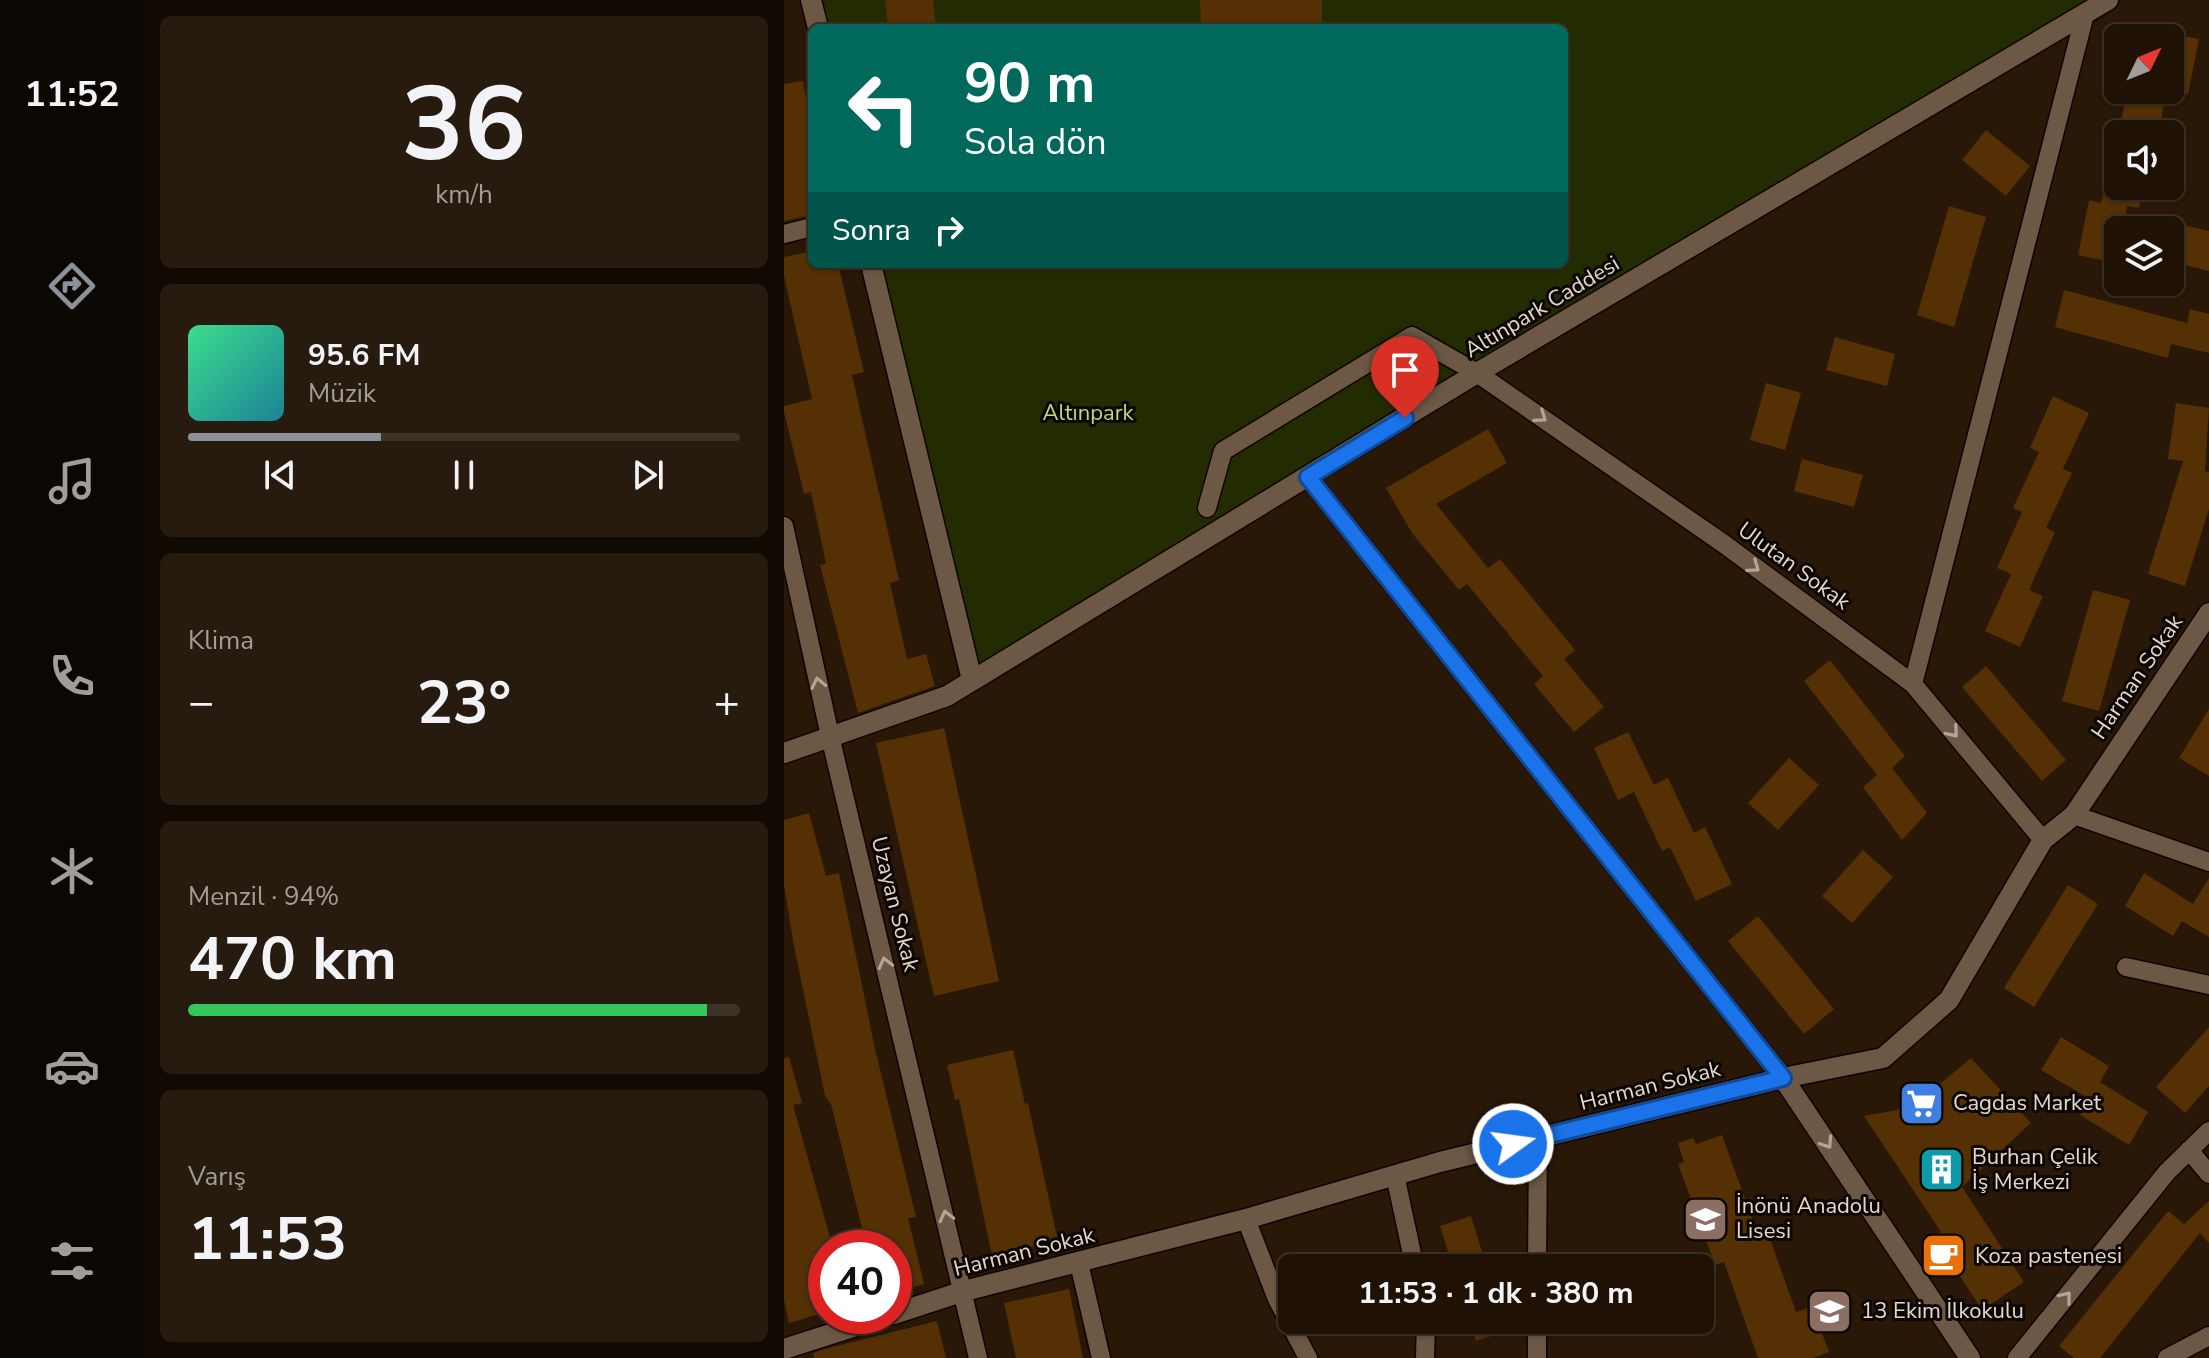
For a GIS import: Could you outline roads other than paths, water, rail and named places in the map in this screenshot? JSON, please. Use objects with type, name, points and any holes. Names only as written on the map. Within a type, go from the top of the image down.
[{"type":"street","points":[[811,0],[817,24]]},
{"type":"street","name":"Altınpark Caddesi","points":[[784,753],[947,696],[1477,373],[2108,0]]},
{"type":"street","points":[[1913,684],[2085,14]]},
{"type":"street","points":[[784,234],[808,228]]},
{"type":"street","points":[[872,268],[972,680]]},
{"type":"street","name":"Ulutan Sokak","points":[[1207,508],[1223,451],[1412,336],[1477,373],[1724,544],[1913,684],[2043,840]]},
{"type":"street","points":[[1308,477],[1783,1078],[1970,1358]]},
{"type":"street","name":"Uzayan Sokak","points":[[784,526],[830,736],[978,1358]]},
{"type":"street","name":"Harman Sokak","points":[[912,1308],[964,1291],[1246,1219],[1395,1175],[1538,1138],[1783,1078],[1883,1058],[1949,1000],[2043,840],[2074,815],[2209,613]]},
{"type":"street","points":[[2074,815],[2209,862]]},
{"type":"street","points":[[2126,967],[2209,985]]},
{"type":"street","points":[[2017,1358],[2167,1172],[2209,1131]]},
{"type":"street","points":[[1537,1254],[1538,1138]]},
{"type":"street","points":[[2189,1150],[2209,1174]]},
{"type":"street","points":[[1395,1175],[1412,1254]]},
{"type":"street","points":[[1246,1219],[1277,1299],[1308,1358]]},
{"type":"street","points":[[1079,1263],[1101,1358]]},
{"type":"street","points":[[784,1349],[831,1334]]},
{"type":"street","points":[[1425,1358],[1426,1334]]},
{"type":"street","points":[[1537,1334],[1537,1358]]},
{"type":"street","points":[[2167,1358],[2209,1336]]},
{"type":"place","name":"Cagdas Market","points":[[1922,1103]]},
{"type":"place","name":"Burhan Çelik İş Merkezi","points":[[1941,1170]]},
{"type":"place","name":"İnönü Anadolu Lisesi","points":[[1705,1219]]},
{"type":"place","name":"Koza pastenesi","points":[[1944,1256]]},
{"type":"place","name":"13 Ekim İlkokulu","points":[[1830,1311]]},
{"type":"park label","name":"Altınpark","points":[[1088,413]]}]
